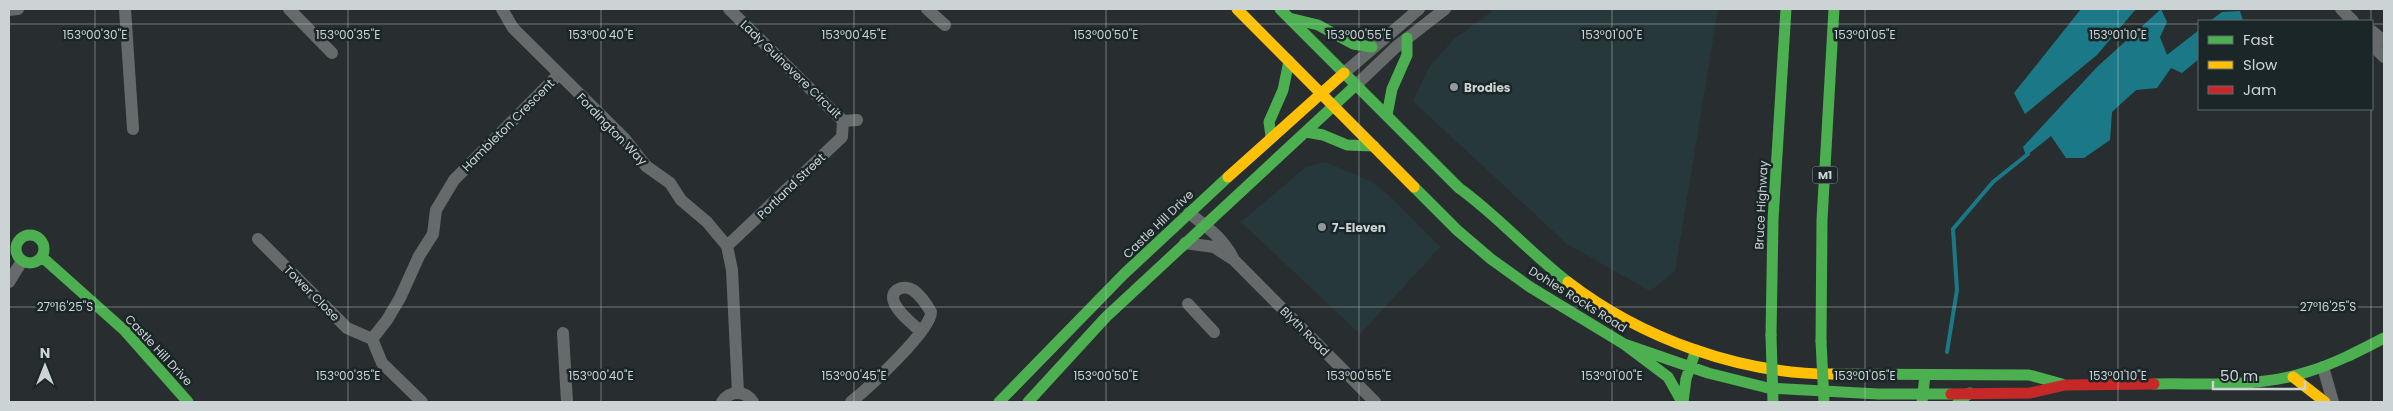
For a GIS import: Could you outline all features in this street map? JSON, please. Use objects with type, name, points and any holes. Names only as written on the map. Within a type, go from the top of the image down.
[{"type":"main road","name":"Dohles Rocks Road","points":[[1237,9],[1464,237],[1485,254],[1550,300],[1624,344],[1690,368],[1748,384],[1796,391],[1923,398],[1970,393],[2030,393],[2065,385],[2230,385],[2293,377],[2323,367],[2384,338]]},
{"type":"main road","name":"Dohles Rocks Road","points":[[1280,9],[1456,186],[1484,206],[1534,254],[1568,283],[1628,320],[1656,334],[1696,350],[1752,365],[1818,374],[2028,375],[2065,385]]},
{"type":"main road","name":"Bruce Highway","points":[[1773,402],[1771,335],[1773,220],[1786,9]]},
{"type":"main road","name":"M1","points":[[1824,402],[1821,341],[1822,220],[1834,9]]},
{"type":"main road","points":[[1288,18],[1318,25],[1353,44],[1372,47]]},
{"type":"main road","points":[[1387,115],[1392,89],[1407,55],[1407,38]]},
{"type":"main road","points":[[1271,136],[1269,122],[1285,84],[1289,62]]},
{"type":"main road","name":"Castle Hill Drive","points":[[998,402],[1106,292],[1189,213],[1271,136],[1344,73]]},
{"type":"main road","points":[[1028,402],[1082,342],[1204,225],[1356,85]]},
{"type":"main road","points":[[1306,132],[1323,135],[1347,145],[1374,146]]},
{"type":"main road","points":[[26,236],[36,237],[44,248],[42,257],[30,263],[22,261],[17,254],[14,239],[26,236]]},
{"type":"main road","name":"Castle Hill Drive","points":[[42,257],[82,290],[118,325],[188,402]]},
{"type":"main road","points":[[1624,344],[1668,377],[1682,402]]},
{"type":"main road","points":[[1682,402],[1696,350]]},
{"type":"main road","points":[[1923,398],[1925,375]]},
{"type":"main road","points":[[2293,377],[2324,402]]},
{"type":"main road","points":[[1958,402],[1970,393]]},
{"type":"street","points":[[9,10],[18,9]]},
{"type":"street","points":[[125,9],[133,129]]},
{"type":"street","points":[[289,9],[332,53]]},
{"type":"street","name":"Fordington Way","points":[[502,9],[513,28],[628,142],[646,166],[670,183],[681,200],[706,222],[727,246],[732,270],[738,393]]},
{"type":"street","name":"Lady Guinevere Circuit","points":[[729,9],[843,121],[857,120]]},
{"type":"street","points":[[927,9],[945,25]]},
{"type":"street","points":[[1344,73],[1372,47],[1419,9]]},
{"type":"street","points":[[1356,85],[1407,38],[1445,9]]},
{"type":"street","points":[[2341,9],[2352,20]]},
{"type":"street","points":[[2373,32],[2384,41]]},
{"type":"street","points":[[2373,46],[2384,57]]},
{"type":"street","name":"Hambleton Crescent","points":[[372,339],[387,320],[400,298],[419,256],[433,234],[436,210],[454,180],[559,74]]},
{"type":"street","name":"Portland Street","points":[[727,246],[842,137],[843,121]]},
{"type":"street","name":"Blyth Road","points":[[1189,213],[1227,246],[1234,260]]},
{"type":"street","name":"Tower Close","points":[[258,238],[347,328],[372,339]]},
{"type":"street","name":"Blyth Road","points":[[1185,243],[1214,247],[1234,260],[1375,402]]},
{"type":"street","points":[[9,282],[22,261]]},
{"type":"street","points":[[1188,304],[1214,332]]},
{"type":"street","points":[[851,402],[892,365],[921,332]]},
{"type":"street","points":[[563,333],[567,402]]},
{"type":"street","points":[[372,339],[382,363],[422,402]]},
{"type":"street","points":[[2323,367],[2333,402]]},
{"type":"street","points":[[722,402],[729,395],[738,393],[749,396],[753,402]]},
{"type":"shaded area","points":[[1495,9],[1718,9],[1675,271],[1650,291],[1567,244],[1413,101],[1430,66],[1454,39]]},
{"type":"shaded area","name":"7-Eleven","points":[[1326,162],[1370,181],[1389,195],[1440,247],[1360,334],[1241,222],[1306,167]]},
{"type":"water","points":[[2081,9],[2136,9],[2097,55],[2025,114],[2014,93]]},
{"type":"water","points":[[2161,9],[2167,22],[2160,37],[2167,55],[2198,31],[2198,60],[2182,73],[2171,68],[2157,88],[2136,90],[2112,112],[2110,140],[2084,158],[2066,158],[2051,136],[2026,156],[2023,147],[2097,67]]},
{"type":"water","points":[[2240,11],[2243,20],[2211,20],[2222,12]]},
{"type":"waterway","points":[[1947,352],[1957,290],[1953,229],[1993,182],[2028,154]]},
{"type":"traffic: fast","points":[[1280,9],[1459,188],[1487,210],[1568,282]]},
{"type":"traffic: fast","points":[[1771,335],[1773,220],[1786,9]]},
{"type":"traffic: fast","points":[[1821,341],[1822,220],[1834,9]]},
{"type":"traffic: fast","points":[[1289,18],[1318,25],[1353,44],[1372,47]]},
{"type":"traffic: fast","points":[[1387,115],[1392,89],[1407,55],[1407,38]]},
{"type":"traffic: fast","points":[[1271,136],[1269,122],[1283,90],[1289,61]]},
{"type":"traffic: fast","points":[[1028,402],[1106,317],[1356,85]]},
{"type":"traffic: fast","points":[[1306,132],[1323,135],[1347,145],[1374,146]]},
{"type":"traffic: fast","points":[[999,402],[1124,274],[1228,177]]},
{"type":"traffic: fast","points":[[1414,187],[1457,230],[1491,259],[1530,287],[1624,344],[1708,373],[1768,388],[1878,394],[1951,394]]},
{"type":"traffic: fast","points":[[30,235],[40,239],[44,249],[40,259],[30,263],[20,259],[16,249],[20,239],[30,235]]},
{"type":"traffic: fast","points":[[42,257],[125,331],[188,402]]},
{"type":"traffic: fast","points":[[1771,335],[1773,402]]},
{"type":"traffic: fast","points":[[2154,384],[2231,384],[2288,377],[2327,365],[2384,338]]},
{"type":"traffic: fast","points":[[1821,341],[1824,402]]},
{"type":"traffic: fast","points":[[1624,344],[1668,377],[1682,402]]},
{"type":"traffic: fast","points":[[1683,402],[1686,379],[1696,350]]},
{"type":"traffic: fast","points":[[1832,374],[2029,375],[2062,384]]},
{"type":"traffic: fast","points":[[1922,402],[1925,375]]},
{"type":"traffic: fast","points":[[1958,402],[1970,393]]},
{"type":"traffic: slow","points":[[1237,9],[1414,187]]},
{"type":"traffic: slow","points":[[1228,177],[1344,73]]},
{"type":"traffic: slow","points":[[1568,282],[1596,302],[1627,320],[1659,336],[1692,349],[1762,368],[1832,374]]},
{"type":"traffic: slow","points":[[2293,377],[2325,402]]},
{"type":"traffic: jam","points":[[1951,394],[2030,393],[2065,385],[2154,384]]},
{"type":"place","name":"Brodies","points":[[1454,87]]},
{"type":"place","name":"7-Eleven","points":[[1322,227]]}]
